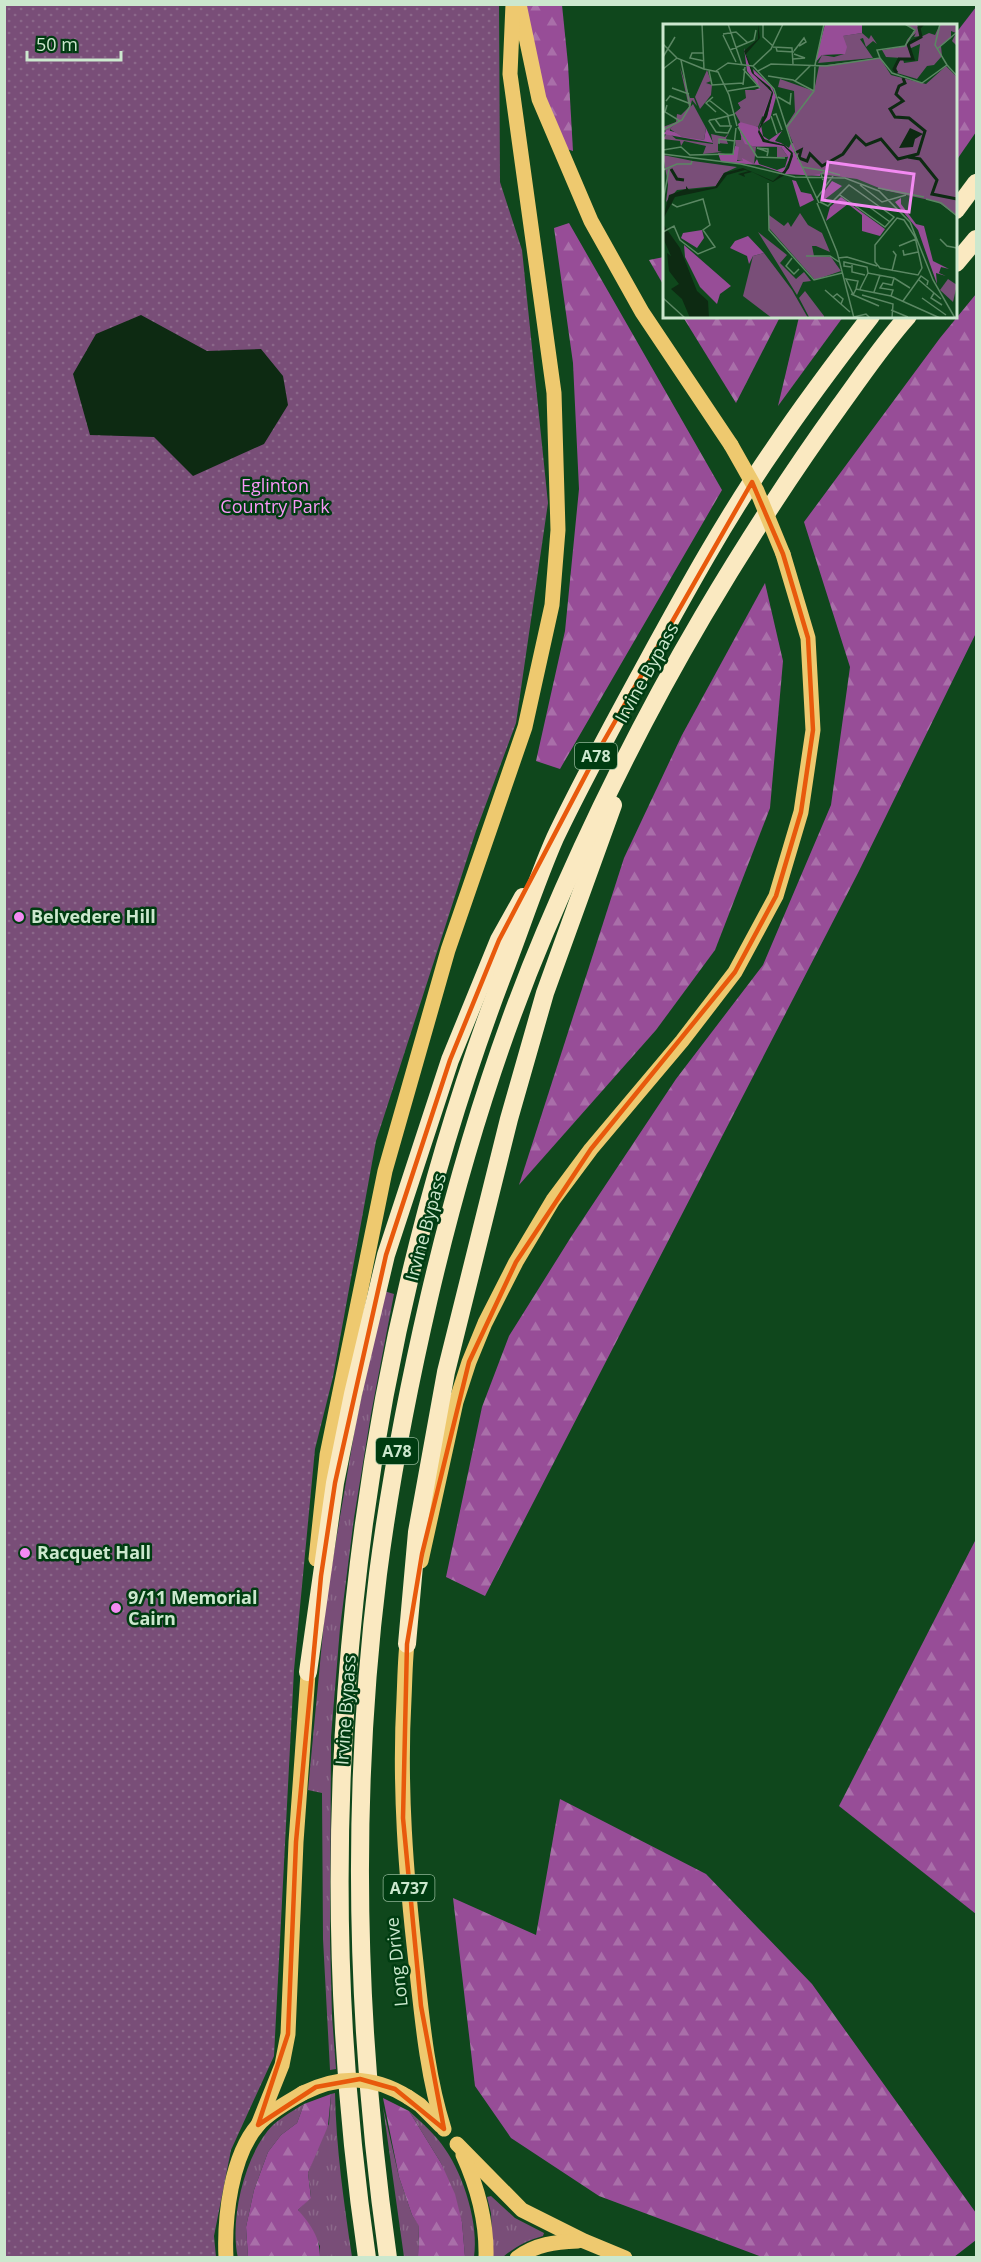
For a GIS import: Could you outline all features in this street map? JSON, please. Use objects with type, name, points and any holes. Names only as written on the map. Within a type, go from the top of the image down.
[{"type":"highway","points":[[957,209],[976,183]]},
{"type":"highway","points":[[957,262],[976,239]]},
{"type":"highway","name":"Irvine Bypass","points":[[367,2258],[352,2145],[346,2064],[339,1896],[340,1774],[351,1636],[371,1476],[417,1242],[476,1043],[554,842],[601,746],[699,567],[771,452],[870,318]]},
{"type":"highway","name":"Irvine Bypass","points":[[388,2258],[366,2062],[360,1901],[361,1802],[371,1642],[378,1572],[394,1471],[418,1346],[442,1244],[472,1136],[543,936],[600,806],[660,690],[730,570],[806,452],[890,336],[906,318]]},
{"type":"highway","points":[[407,1644],[417,1532],[430,1452],[446,1372],[509,1119],[545,993],[613,806],[660,690]]},
{"type":"highway","points":[[308,1672],[335,1483],[353,1394],[386,1255],[450,1060],[499,940],[554,842]]},
{"type":"main road","points":[[226,2258],[225,2233],[228,2199],[243,2151],[258,2125],[282,2065],[288,2034],[296,1842],[319,1526],[327,1455],[385,1171],[448,950],[525,727],[552,605],[558,530],[554,393],[510,74],[513,4]]},
{"type":"main road","name":"Long Drive","points":[[444,2129],[436,2103],[421,2006],[410,1910],[404,1818],[402,1731],[407,1644],[422,1554],[456,1401],[485,1323],[516,1262],[553,1200],[598,1140],[682,1041],[735,972],[776,896],[801,812],[813,730],[808,638],[783,554],[757,491],[731,445],[642,312],[591,221],[539,99],[519,4]]},
{"type":"main road","points":[[258,2125],[303,2093],[326,2083],[360,2079],[383,2084],[420,2105],[522,2210],[584,2241],[625,2258]]},
{"type":"main road","points":[[457,2144],[480,2198],[485,2223],[486,2258]]},
{"type":"main road","points":[[517,2258],[541,2245],[584,2241]]},
{"type":"highlighted area","points":[[752,482],[783,554],[808,638],[813,730],[801,812],[776,896],[735,972],[591,1149],[516,1262],[469,1362],[422,1554],[407,1644],[403,1818],[421,2006],[444,2129],[395,2089],[360,2079],[316,2087],[258,2125],[288,2034],[296,1842],[321,1576],[335,1483],[386,1255],[450,1060],[499,940],[601,746]]},
{"type":"green space","name":"Eglinton Country Park","points":[[5,5],[499,5],[500,182],[522,250],[548,503],[516,723],[476,831],[376,1141],[333,1377],[315,1449],[294,1670],[274,2056],[231,2150],[214,2236],[216,2257],[5,2258]]},
{"type":"green space","points":[[522,5],[562,5],[573,151],[560,147],[523,24]]},
{"type":"green space","points":[[976,7],[976,132],[957,160],[957,32]]},
{"type":"green space","points":[[569,223],[722,490],[560,769],[536,761],[565,631],[579,489],[573,363],[554,228]]},
{"type":"green space","points":[[663,257],[663,284],[649,260]]},
{"type":"green space","points":[[976,294],[976,633],[858,873],[485,1596],[446,1577],[482,1407],[509,1336],[571,1237],[676,1079],[763,965],[831,805],[850,667],[804,522]]},
{"type":"green space","points":[[684,318],[779,318],[736,403]]},
{"type":"green space","points":[[799,318],[842,318],[778,406]]},
{"type":"green space","points":[[765,583],[783,661],[770,808],[715,950],[656,1030],[519,1185],[624,858],[682,735]]},
{"type":"green space","points":[[384,1291],[394,1294],[354,1518],[340,1628],[331,1737],[330,1940],[336,2069],[330,2070],[323,1939],[322,1793],[308,1790],[326,1600],[356,1422]]},
{"type":"green space","points":[[976,1539],[976,1914],[839,1806]]},
{"type":"green space","points":[[560,1799],[706,1874],[812,1984],[976,2213],[976,2240],[954,2257],[762,2257],[599,2196],[511,2138],[475,2086],[453,1898],[536,1935]]},
{"type":"green space","points":[[335,2093],[343,2196],[352,2257],[320,2257],[320,2246],[298,2210],[311,2197],[308,2173],[321,2138],[329,2124],[331,2094]]},
{"type":"green space","points":[[331,2094],[328,2126],[308,2173],[311,2198],[298,2210],[314,2232],[320,2257],[248,2257],[246,2227],[254,2190],[268,2152],[281,2135],[297,2123],[304,2104]]},
{"type":"green space","points":[[383,2098],[409,2111],[441,2163],[455,2194],[462,2222],[465,2257],[418,2257],[419,2226],[412,2215],[399,2177]]},
{"type":"green space","points":[[304,2104],[297,2123],[281,2135],[268,2152],[254,2190],[246,2227],[248,2257],[238,2258],[236,2225],[238,2207],[247,2169],[254,2152],[273,2125]]},
{"type":"green space","points":[[383,2107],[399,2177],[412,2215],[419,2225],[418,2257],[404,2257]]},
{"type":"green space","points":[[409,2111],[441,2144],[458,2173],[472,2216],[474,2257],[465,2257],[462,2222],[441,2163]]},
{"type":"green space","points":[[491,2196],[515,2218],[544,2233],[543,2236],[522,2244],[503,2257],[493,2257],[491,2213],[487,2197]]},
{"type":"shaded area","points":[[141,315],[207,351],[261,349],[283,376],[288,405],[264,444],[193,476],[154,437],[90,435],[73,374],[96,334]]},
{"type":"place","name":"Belvedere Hill","points":[[19,917]]},
{"type":"place","name":"Racquet Hall","points":[[25,1553]]},
{"type":"place","name":"9/11 Memorial Cairn","points":[[116,1608]]}]
